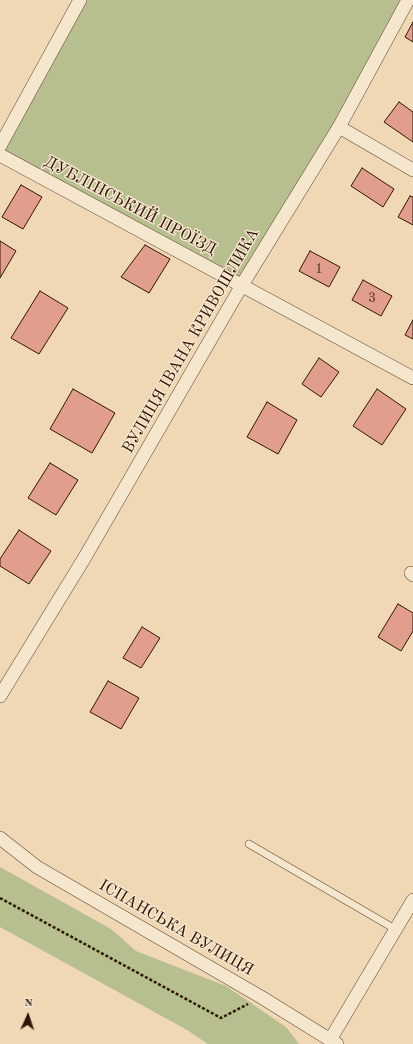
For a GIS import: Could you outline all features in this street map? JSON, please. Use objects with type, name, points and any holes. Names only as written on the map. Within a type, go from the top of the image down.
[{"type":"street","points":[[0,146],[80,0]]},
{"type":"street","name":"ВУЛИЦЯ ІВАНА КРИВОШЛИКА","points":[[0,696],[86,557],[242,285],[339,127],[408,0]]},
{"type":"street","points":[[339,127],[413,170]]},
{"type":"street","name":"ДУБЛІНСЬКИЙ ПРОЇЗД","points":[[0,154],[413,378]]},
{"type":"street","name":"ІСПАНСЬКА ВУЛИЦЯ","points":[[0,838],[37,867],[261,997],[334,1042]]},
{"type":"street","points":[[334,1042],[395,929],[413,900]]},
{"type":"lane","points":[[249,844],[395,929]]},
{"type":"path","points":[[0,898],[222,1018],[261,997]]},
{"type":"green space","points":[[80,0],[408,0],[242,285],[0,155]]},
{"type":"green space","points":[[0,867],[111,929],[136,951],[226,986],[286,1027],[299,1044],[208,1044],[187,1030],[0,927]]},
{"type":"building","points":[[413,22],[413,42],[405,37]]},
{"type":"building","points":[[399,102],[413,112],[413,142],[384,122]]},
{"type":"building","points":[[362,168],[394,189],[383,207],[351,186]]},
{"type":"building","points":[[21,185],[42,197],[23,229],[2,217]]},
{"type":"building","points":[[410,196],[413,197],[413,225],[398,217]]},
{"type":"building","points":[[0,241],[16,251],[0,278]]},
{"type":"building","points":[[145,245],[170,259],[149,293],[121,277]]},
{"type":"building","points":[[310,251],[340,267],[329,287],[299,271]]},
{"type":"building","points":[[363,280],[392,296],[381,316],[352,300]]},
{"type":"building","points":[[40,291],[68,308],[39,354],[11,338]]},
{"type":"building","points":[[413,320],[413,339],[405,335]]},
{"type":"building","points":[[319,358],[339,372],[321,397],[302,384]]},
{"type":"building","points":[[73,389],[115,413],[92,453],[50,429]]},
{"type":"building","points":[[377,389],[406,409],[382,445],[353,426]]},
{"type":"building","points":[[267,402],[297,420],[278,454],[247,437]]},
{"type":"building","points":[[50,463],[78,480],[56,515],[28,498]]},
{"type":"building","points":[[19,530],[51,551],[29,584],[0,566],[0,559]]},
{"type":"building","points":[[398,604],[413,613],[413,631],[401,651],[378,637]]},
{"type":"building","points":[[142,627],[160,638],[141,668],[123,658]]},
{"type":"building","points":[[108,681],[139,698],[121,729],[90,712]]}]
